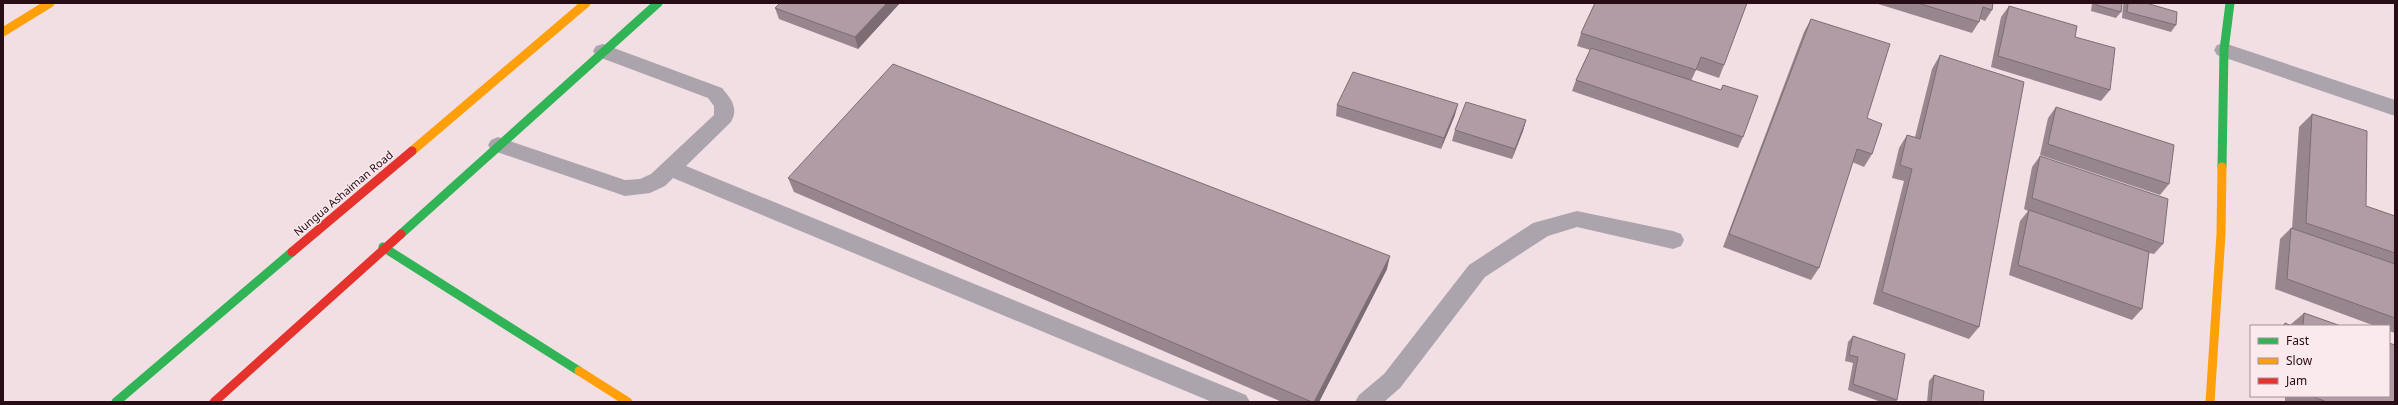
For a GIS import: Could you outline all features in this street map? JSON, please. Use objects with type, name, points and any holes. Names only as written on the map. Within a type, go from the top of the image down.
[{"type":"main road","points":[[3,32],[50,3]]},
{"type":"main road","name":"Nungua Ashaiman Road","points":[[116,402],[586,3]]},
{"type":"main road","points":[[214,402],[383,247],[658,3]]},
{"type":"main road","points":[[2210,402],[2221,234],[2224,50],[2230,3]]},
{"type":"main road","points":[[383,247],[628,402]]},
{"type":"street","points":[[2224,50],[2395,108]]},
{"type":"lane","points":[[498,145],[625,188],[643,187],[658,180],[724,116],[724,104],[714,93],[603,51]]},
{"type":"lane","points":[[670,168],[1238,402]]},
{"type":"lane","points":[[1367,402],[1392,381],[1477,271],[1541,229],[1578,219],[1673,240]]},
{"type":"building","points":[[780,3],[887,3],[855,37],[775,8]]},
{"type":"building","points":[[1595,3],[1747,3],[1724,65],[1701,57],[1696,70],[1581,33]]},
{"type":"building","points":[[1918,3],[1993,3],[1992,10],[1983,7],[1979,22]]},
{"type":"building","points":[[2096,3],[2122,3],[2121,12],[2096,5]]},
{"type":"building","points":[[2128,3],[2146,3],[2177,12],[2176,25],[2127,12]]},
{"type":"building","points":[[2009,6],[2077,26],[2075,37],[2115,48],[2110,90],[1998,56]]},
{"type":"building","points":[[1811,19],[1890,44],[1867,118],[1882,124],[1872,154],[1857,149],[1819,268],[1729,234]]},
{"type":"building","points":[[1591,48],[1721,90],[1723,85],[1758,96],[1743,137],[1576,80]]},
{"type":"building","points":[[1940,55],[2024,82],[1979,327],[1882,292],[1912,169],[1900,165],[1907,135],[1920,139]]},
{"type":"building","points":[[893,64],[1390,256],[1314,402],[788,178]]},
{"type":"building","points":[[1353,72],[1458,104],[1444,138],[1337,105]]},
{"type":"building","points":[[1466,102],[1526,120],[1515,149],[1455,130]]},
{"type":"building","points":[[2056,107],[2174,145],[2169,184],[2048,144]]},
{"type":"building","points":[[2312,114],[2367,131],[2366,206],[2395,216],[2395,253],[2306,223]]},
{"type":"building","points":[[2040,156],[2168,199],[2163,244],[2032,198]]},
{"type":"building","points":[[2029,210],[2149,252],[2142,309],[2018,265]]},
{"type":"building","points":[[2291,228],[2395,264],[2395,318],[2287,279]]},
{"type":"building","points":[[2304,313],[2338,325],[2303,325]]},
{"type":"building","points":[[1853,336],[1905,354],[1897,400],[1853,384],[1858,357],[1849,355]]},
{"type":"building","points":[[2390,343],[2395,345],[2395,402],[2327,402],[2314,397],[2390,397]]},
{"type":"building","points":[[1934,375],[1984,391],[1983,402],[1931,402]]},
{"type":"traffic: fast","points":[[401,234],[658,3]]},
{"type":"traffic: fast","points":[[2222,167],[2224,50],[2230,3]]},
{"type":"traffic: fast","points":[[383,247],[579,371]]},
{"type":"traffic: fast","points":[[116,402],[292,252]]},
{"type":"traffic: slow","points":[[3,32],[50,3]]},
{"type":"traffic: slow","points":[[412,151],[586,3]]},
{"type":"traffic: slow","points":[[2210,402],[2221,234],[2222,167]]},
{"type":"traffic: slow","points":[[579,371],[628,402]]},
{"type":"traffic: jam","points":[[292,252],[412,151]]},
{"type":"traffic: jam","points":[[214,402],[401,234]]}]
